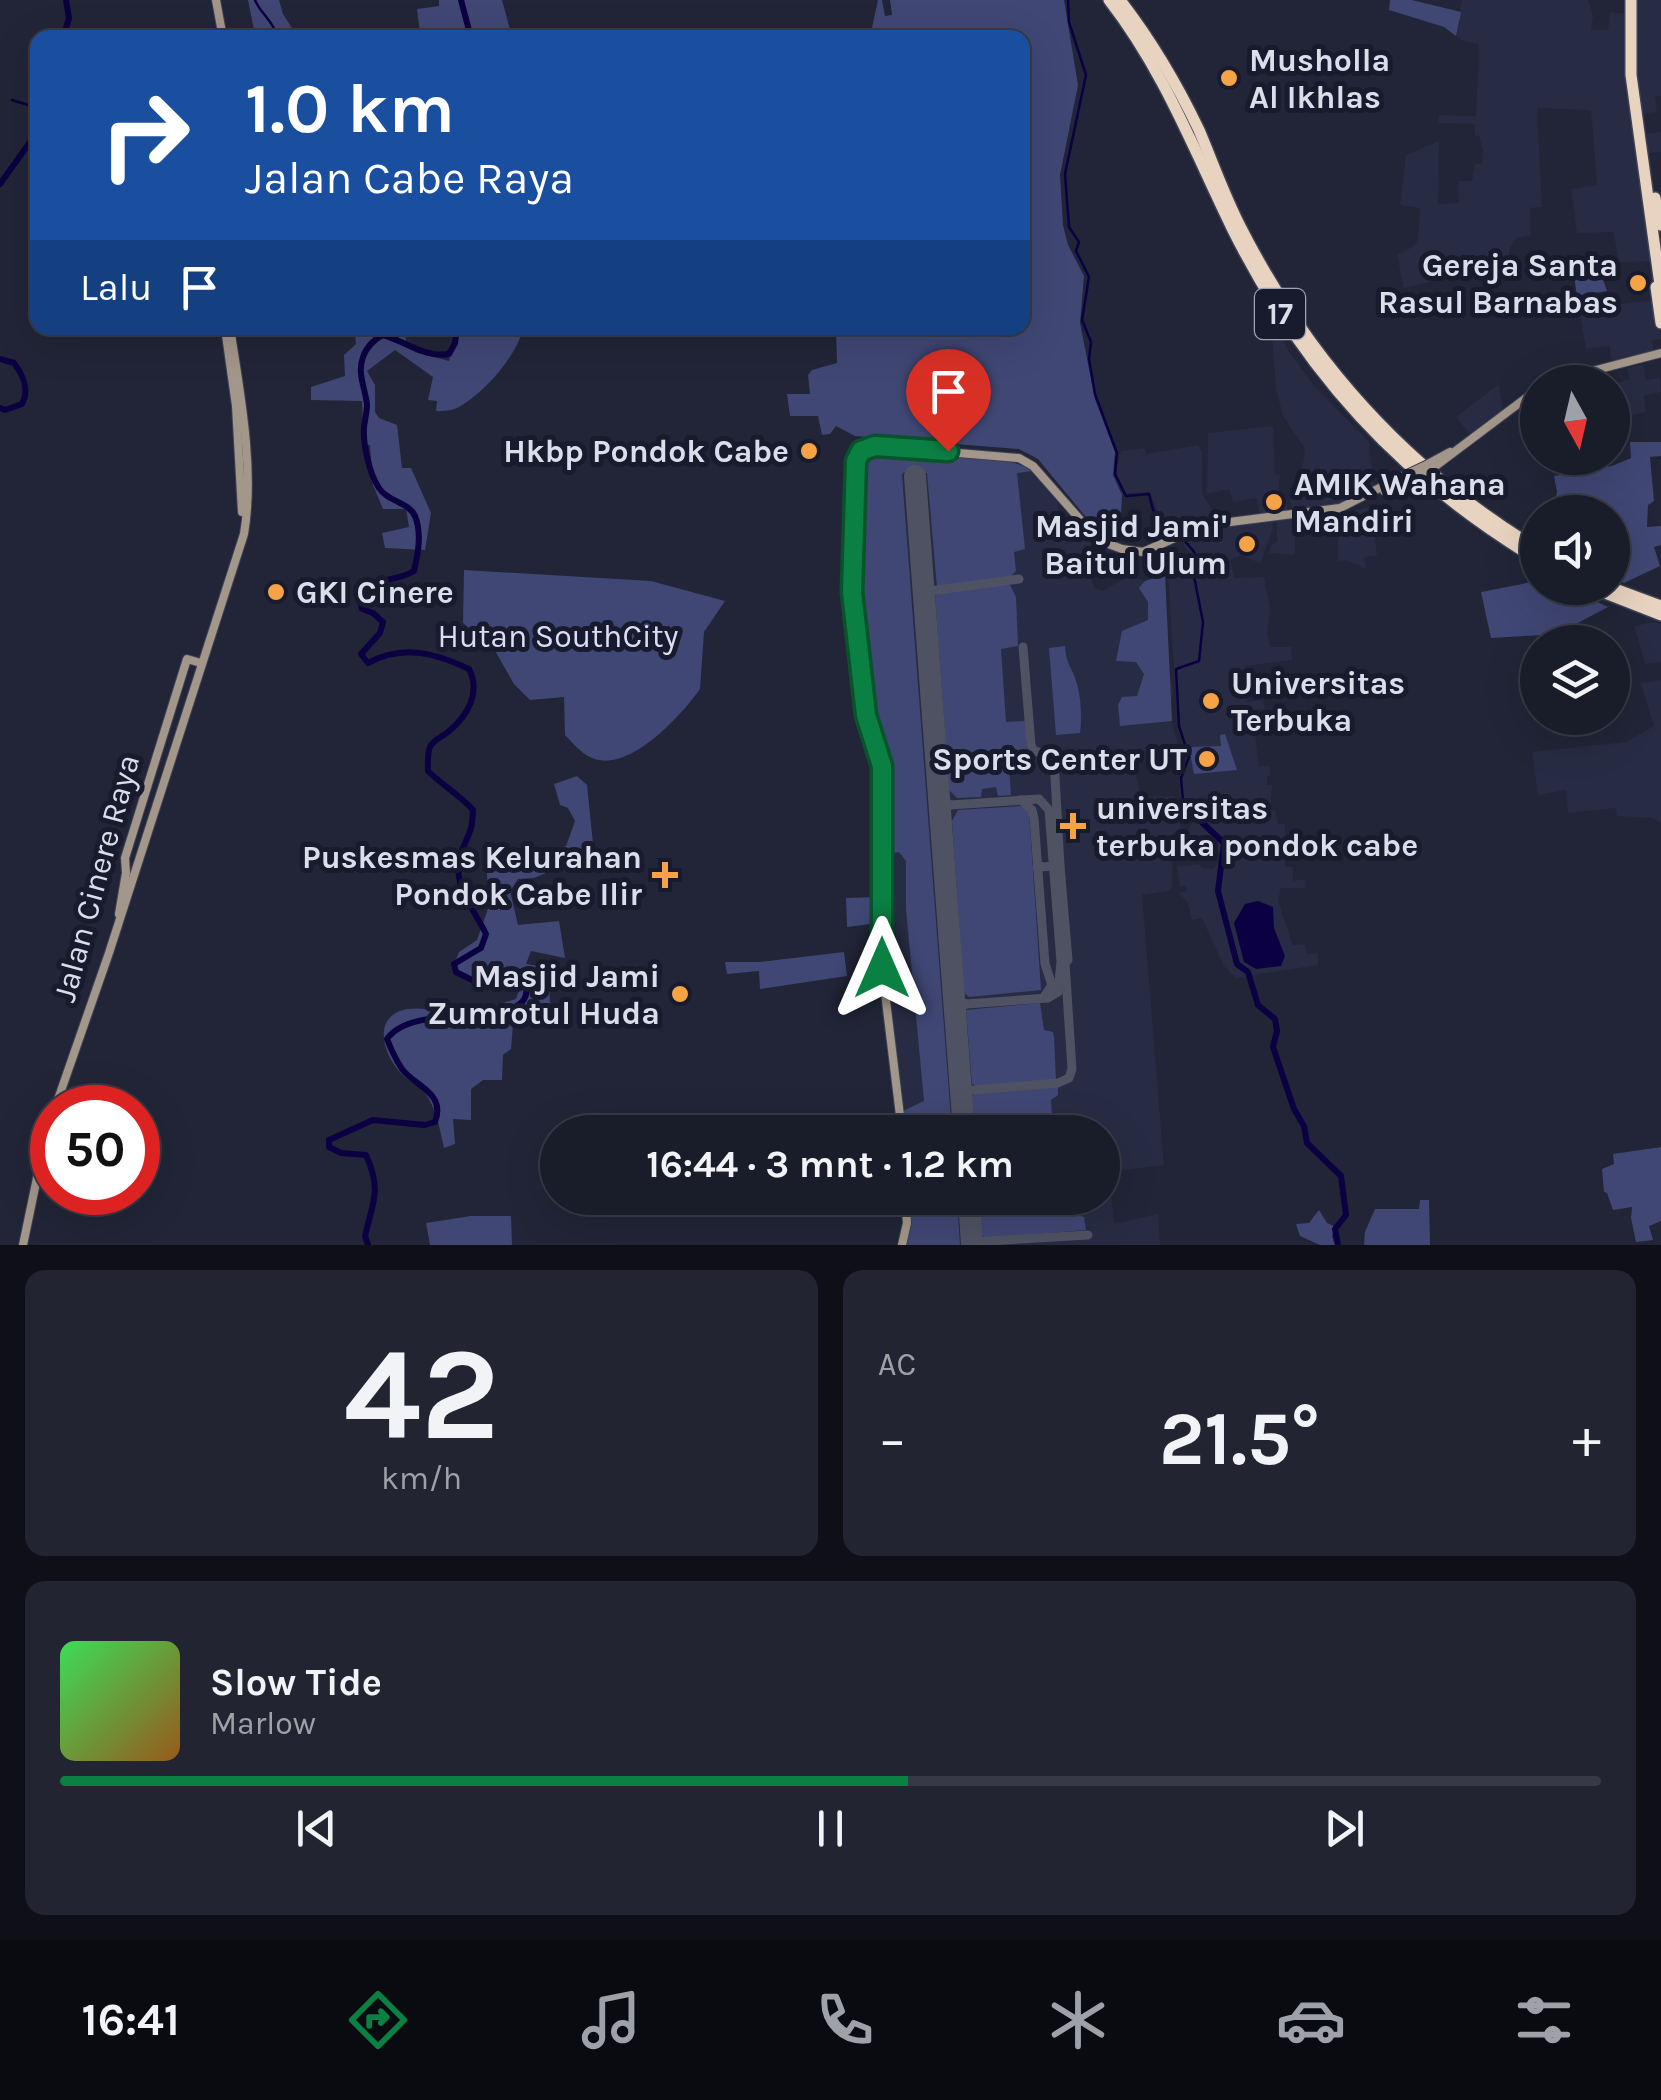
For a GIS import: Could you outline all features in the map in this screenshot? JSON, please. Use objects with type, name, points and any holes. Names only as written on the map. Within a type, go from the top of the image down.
[{"type":"highway","name":"17","points":[[1108,0],[1170,95],[1258,279],[1315,365],[1383,443],[1480,523],[1520,549]]},
{"type":"highway","name":"17","points":[[1120,0],[1178,90],[1267,277],[1322,360],[1390,437],[1440,482],[1520,537]]},
{"type":"highway","points":[[1632,0],[1631,75],[1661,257]]},
{"type":"highway","points":[[1652,201],[1661,225]]},
{"type":"highway","points":[[1652,201],[1661,292]]},
{"type":"highway","points":[[1652,201],[1661,323]]},
{"type":"highway","points":[[1630,595],[1661,606]]},
{"type":"highway","points":[[1630,603],[1661,616]]},
{"type":"main road","points":[[216,0],[222,30]]},
{"type":"main road","points":[[194,663],[238,545],[242,516],[228,335]]},
{"type":"main road","points":[[1623,365],[1661,356]]},
{"type":"main road","points":[[900,1115],[882,968],[882,766],[866,715],[852,589],[856,461],[861,451],[868,447],[1014,457],[1033,466],[1084,525],[1108,545],[1146,552],[1180,535],[1233,521],[1336,509],[1430,466],[1520,402]]},
{"type":"main road","points":[[842,599],[852,589]]},
{"type":"main road","points":[[845,609],[855,619]]},
{"type":"main road","name":"Jalan Cinere Raya","points":[[61,1085],[120,919],[188,705],[194,663]]},
{"type":"main road","name":"Jalan Cinere Raya","points":[[61,1085],[120,911],[125,858],[194,663]]},
{"type":"main road","name":"Jalan Cinere Raya","points":[[133,870],[188,705]]},
{"type":"main road","name":"Jalan Cinere Raya","points":[[23,1245],[30,1213]]},
{"type":"main road","points":[[902,1245],[906,1215]]},
{"type":"shaded area","points":[[1462,0],[1588,0],[1593,16],[1591,30],[1608,30],[1610,12],[1633,15],[1636,0],[1661,0],[1661,96],[1655,96],[1657,112],[1641,114],[1643,134],[1661,132],[1661,152],[1646,153],[1657,237],[1661,237],[1661,261],[1618,262],[1614,232],[1577,233],[1571,189],[1597,185],[1591,110],[1537,108],[1542,207],[1530,208],[1531,235],[1516,238],[1509,250],[1509,263],[1404,288],[1397,255],[1414,246],[1418,239],[1420,208],[1400,205],[1406,155],[1439,141],[1438,204],[1459,203],[1458,181],[1472,181],[1475,164],[1482,164],[1483,150],[1479,136],[1475,135],[1475,124],[1439,123],[1439,115],[1476,116],[1479,44],[1456,36]]},
{"type":"shaded area","points":[[1656,300],[1661,339],[1652,341],[1654,355],[1613,365],[1609,346],[1586,349],[1579,309]]},
{"type":"shaded area","points":[[1280,333],[1315,387],[1369,442],[1374,489],[1343,505],[1292,509],[1290,500],[1301,478],[1305,449],[1283,416],[1276,389],[1272,335]]},
{"type":"shaded area","points":[[1643,365],[1646,380],[1660,378],[1661,392],[1644,396],[1646,412],[1630,416],[1630,379],[1630,367]]},
{"type":"shaded area","points":[[1499,384],[1503,411],[1471,435],[1456,417]]},
{"type":"shaded area","name":"Universitas Terbuka","points":[[1273,426],[1275,474],[1280,475],[1278,496],[1287,500],[1287,511],[1272,513],[1273,529],[1260,563],[1240,555],[1230,561],[1235,578],[1264,577],[1270,609],[1270,647],[1291,647],[1292,660],[1245,666],[1247,702],[1263,700],[1265,709],[1252,710],[1259,767],[1270,766],[1270,810],[1275,810],[1278,824],[1285,824],[1285,867],[1293,867],[1293,881],[1305,879],[1306,888],[1281,888],[1278,901],[1293,945],[1305,944],[1307,954],[1318,953],[1318,965],[1236,978],[1224,966],[1202,918],[1192,920],[1187,901],[1178,893],[1187,891],[1186,886],[1180,886],[1177,867],[1199,864],[1213,869],[1221,853],[1191,846],[1188,831],[1193,822],[1180,798],[1179,779],[1186,755],[1178,728],[1167,560],[1190,554],[1181,539],[1202,530],[1260,518],[1257,498],[1233,502],[1229,489],[1207,494],[1208,433]]},
{"type":"shaded area","points":[[1199,445],[1202,494],[1218,519],[1174,534],[1150,492],[1125,493],[1116,475],[1121,451],[1145,448],[1146,454]]},
{"type":"shaded area","points":[[861,458],[1018,462],[1032,471],[1057,501],[1062,527],[1101,543],[1091,553],[1088,573],[1095,588],[1102,591],[1130,576],[1145,581],[1165,574],[1168,666],[1173,691],[1170,716],[1182,757],[1133,762],[1141,797],[1175,796],[1181,830],[1173,832],[1172,887],[1142,895],[1164,1165],[1120,1171],[1120,1115],[902,1115],[884,972],[887,777],[871,719]]},
{"type":"shaded area","points":[[1371,506],[1377,556],[1364,557],[1366,569],[1346,560],[1338,561],[1338,516]]},
{"type":"shaded area","points":[[1296,518],[1295,555],[1269,553],[1271,545],[1277,542],[1277,520]]},
{"type":"shaded area","points":[[1661,624],[1661,662],[1645,664],[1634,626]]},
{"type":"shaded area","points":[[1661,680],[1661,823],[1653,818],[1617,816],[1616,808],[1568,813],[1566,790],[1538,795],[1532,752],[1626,742],[1654,726],[1641,683]]},
{"type":"shaded area","points":[[1258,901],[1273,907],[1274,928],[1285,956],[1281,966],[1256,969],[1244,962],[1234,923],[1245,904]]},
{"type":"shaded area","points":[[1158,1214],[1160,1245],[906,1245],[908,1215],[1113,1215],[1114,1224]]},
{"type":"green space","points":[[248,0],[279,0],[293,30],[254,30]]},
{"type":"green space","points":[[439,0],[502,0],[510,30],[420,30],[417,9],[439,6]]},
{"type":"green space","points":[[878,0],[882,0],[885,16],[892,15],[890,0],[1064,0],[1078,85],[1060,175],[1063,225],[1084,276],[1080,323],[1095,399],[1115,452],[1113,475],[1122,495],[1121,515],[1090,522],[1038,459],[1019,449],[855,436],[836,426],[830,434],[822,435],[818,416],[790,416],[787,394],[810,394],[808,375],[812,370],[837,363],[836,335],[1030,335],[1030,30],[872,30]]},
{"type":"green space","points":[[1390,0],[1412,0],[1461,12],[1456,36],[1444,27],[1389,10]]},
{"type":"green space","points":[[1585,260],[1585,268],[1591,272],[1605,264],[1601,274],[1607,291],[1577,296],[1572,262]]},
{"type":"green space","points":[[355,335],[405,335],[406,343],[415,352],[449,361],[455,335],[521,335],[498,372],[479,392],[454,409],[436,411],[437,401],[428,400],[433,377],[395,350],[367,371],[375,385],[375,412],[379,418],[397,425],[402,468],[411,468],[431,513],[425,550],[385,548],[382,533],[409,527],[406,509],[383,509],[373,485],[370,445],[364,444],[362,401],[311,400],[311,387],[345,376],[344,355],[356,344]]},
{"type":"green space","points":[[1630,442],[1661,442],[1661,456],[1650,457],[1654,501],[1648,505],[1647,527],[1661,526],[1661,545],[1654,547],[1660,566],[1630,580],[1630,495],[1556,495],[1554,476],[1630,475]]},
{"type":"green space","points":[[876,449],[934,452],[1002,460],[1032,471],[1017,473],[1025,549],[1014,552],[1016,571],[1011,576],[937,587],[927,473],[902,475],[951,1115],[903,1115],[903,1111],[924,1101],[906,909],[906,861],[899,852],[886,854],[886,767],[868,701],[856,597],[861,458]]},
{"type":"green space","name":"Hutan SouthCity","points":[[464,570],[651,581],[725,601],[704,632],[700,689],[666,728],[635,752],[603,761],[588,756],[565,735],[564,697],[530,700],[514,684],[494,649],[463,623]]},
{"type":"green space","points":[[1165,574],[1172,721],[1120,726],[1118,705],[1122,697],[1137,696],[1144,674],[1136,662],[1116,661],[1122,631],[1148,620],[1148,602],[1139,588],[1145,581]]},
{"type":"green space","points":[[1009,583],[1016,597],[1018,646],[1001,649],[1006,722],[1025,721],[1027,752],[1008,754],[1011,795],[998,796],[996,787],[982,789],[981,797],[957,798],[949,790],[935,596],[939,592]]},
{"type":"green space","points":[[1520,584],[1520,605],[1608,607],[1574,625],[1520,625],[1520,636],[1491,638],[1481,592]]},
{"type":"green space","points":[[1065,646],[1078,690],[1081,727],[1080,733],[1056,735],[1049,648]]},
{"type":"green space","name":"Sports Center UT","points":[[1225,734],[1237,770],[1194,774],[1189,747],[1221,746],[1220,735]]},
{"type":"green space","points":[[577,776],[587,785],[594,853],[534,878],[518,879],[510,891],[518,925],[559,921],[565,958],[531,951],[526,964],[539,966],[549,985],[551,1023],[513,1024],[511,1049],[503,1055],[502,1080],[483,1080],[471,1089],[471,1120],[453,1119],[455,1144],[444,1148],[427,1096],[398,1070],[388,1053],[385,1026],[396,1013],[407,1009],[470,1010],[516,999],[520,988],[516,977],[474,980],[454,965],[459,952],[477,940],[489,906],[487,873],[495,865],[566,846],[575,821],[568,808],[560,805],[554,784]]},
{"type":"green space","points":[[1021,806],[1029,812],[1041,990],[969,997],[964,993],[952,821],[958,810]]},
{"type":"green space","points":[[878,897],[879,923],[847,927],[846,898]]},
{"type":"green space","points":[[844,952],[847,976],[760,989],[759,971],[727,974],[725,962],[759,962]]},
{"type":"green space","points":[[1040,1003],[1044,1030],[1053,1032],[1056,1080],[972,1084],[966,1010]]},
{"type":"green space","points":[[1058,1087],[1058,1095],[1051,1100],[1052,1115],[974,1115],[972,1096],[977,1091]]},
{"type":"green space","points":[[1661,1147],[1661,1221],[1649,1226],[1653,1240],[1636,1242],[1632,1207],[1613,1210],[1604,1192],[1602,1169],[1614,1164],[1613,1154]]},
{"type":"green space","points":[[1420,1200],[1429,1200],[1430,1245],[1364,1245],[1375,1209],[1419,1209]]},
{"type":"green space","points":[[1319,1210],[1327,1223],[1336,1227],[1332,1236],[1335,1245],[1320,1245],[1300,1236],[1296,1224],[1309,1223]]},
{"type":"green space","points":[[908,1215],[958,1215],[960,1245],[906,1245]]},
{"type":"green space","points":[[981,1215],[1077,1215],[1084,1217],[1086,1230],[987,1238],[982,1236]]},
{"type":"green space","points":[[471,1216],[511,1216],[512,1245],[430,1245],[426,1223]]},
{"type":"waterway","points":[[65,30],[69,18],[66,0]]},
{"type":"waterway","points":[[255,0],[275,30]]},
{"type":"waterway","points":[[461,0],[469,30]]},
{"type":"waterway","points":[[1068,0],[1069,22],[1086,75],[1065,174],[1069,227],[1079,242],[1076,251],[1089,277],[1082,320],[1091,342],[1089,359],[1095,394],[1117,453],[1115,474],[1126,496],[1149,494],[1153,510],[1172,533]]},
{"type":"waterway","points":[[12,100],[30,106]]},
{"type":"waterway","points":[[0,184],[30,142]]},
{"type":"waterway","points":[[368,1245],[365,1236],[375,1187],[371,1167],[366,1155],[341,1153],[329,1147],[329,1140],[373,1120],[425,1125],[435,1122],[437,1112],[433,1097],[402,1069],[387,1039],[399,1028],[415,1022],[510,1009],[522,1002],[527,992],[525,972],[503,973],[476,982],[456,972],[454,964],[481,948],[486,934],[464,894],[458,873],[473,810],[428,771],[428,759],[432,744],[467,711],[474,686],[469,669],[419,653],[394,654],[368,663],[361,654],[380,633],[383,622],[362,609],[360,596],[381,581],[414,571],[418,551],[419,536],[412,511],[383,493],[375,482],[366,450],[367,404],[361,363],[366,350],[383,335]]},
{"type":"waterway","points":[[383,335],[440,355],[449,354],[456,335]]},
{"type":"waterway","points":[[0,359],[14,363],[25,388],[22,404],[0,408]]},
{"type":"waterway","points":[[1184,540],[1195,553],[1194,576],[1203,622],[1199,661],[1176,669],[1179,726],[1189,757],[1181,778],[1183,801],[1192,813]]},
{"type":"waterway","points":[[1192,813],[1224,843],[1218,891],[1237,964],[1248,972],[1258,1005],[1275,1019],[1273,1047],[1307,1143],[1341,1176],[1346,1215],[1335,1229],[1338,1245]]},
{"type":"taxiway","points":[[923,592],[1019,579]]},
{"type":"taxiway","points":[[1023,647],[1031,745],[1033,750],[1054,759],[1060,866]]},
{"type":"taxiway","points":[[938,785],[941,799],[950,805]]},
{"type":"taxiway","points":[[940,819],[950,805],[1039,799],[1049,810],[1061,962],[1058,992],[1048,998],[966,1004],[956,998],[953,987]]},
{"type":"taxiway","points":[[1021,800],[1032,810],[1034,818],[1045,964],[1052,985],[1044,997]]},
{"type":"taxiway","points":[[961,1091],[1058,1083],[1069,1078],[1072,1069],[1065,963],[1068,960],[1060,866],[1037,867]]},
{"type":"taxiway","points":[[956,1022],[958,1010],[966,1004]]},
{"type":"taxiway","points":[[972,1242],[1088,1235]]},
{"type":"runway","points":[[915,476],[963,1115]]},
{"type":"runway","points":[[970,1215],[972,1245]]},
{"type":"place","name":"Musholla Al Ikhlas","points":[[1229,78]]},
{"type":"place","name":"Gereja Santa Rasul Barnabas","points":[[1638,283]]},
{"type":"place","name":"Hkbp Pondok Cabe","points":[[809,451]]},
{"type":"place","name":"AMIK Wahana Mandiri","points":[[1274,502]]},
{"type":"place","name":"Masjid Jami' Baitul Ulum","points":[[1247,544]]},
{"type":"place","name":"GKI Cinere","points":[[276,592]]},
{"type":"place","name":"Universitas Terbuka","points":[[1211,701]]},
{"type":"place","name":"Sports Center UT","points":[[1207,759]]},
{"type":"place","name":"universitas terbuka pondok cabe","points":[[1073,826]]},
{"type":"place","name":"Puskesmas Kelurahan Pondok Cabe Ilir","points":[[665,875]]},
{"type":"place","name":"Masjid Jami Zumrotul Huda","points":[[680,994]]},
{"type":"route","points":[[882,968],[882,766],[866,715],[852,592],[856,461],[861,451],[875,446],[948,451]]}]
